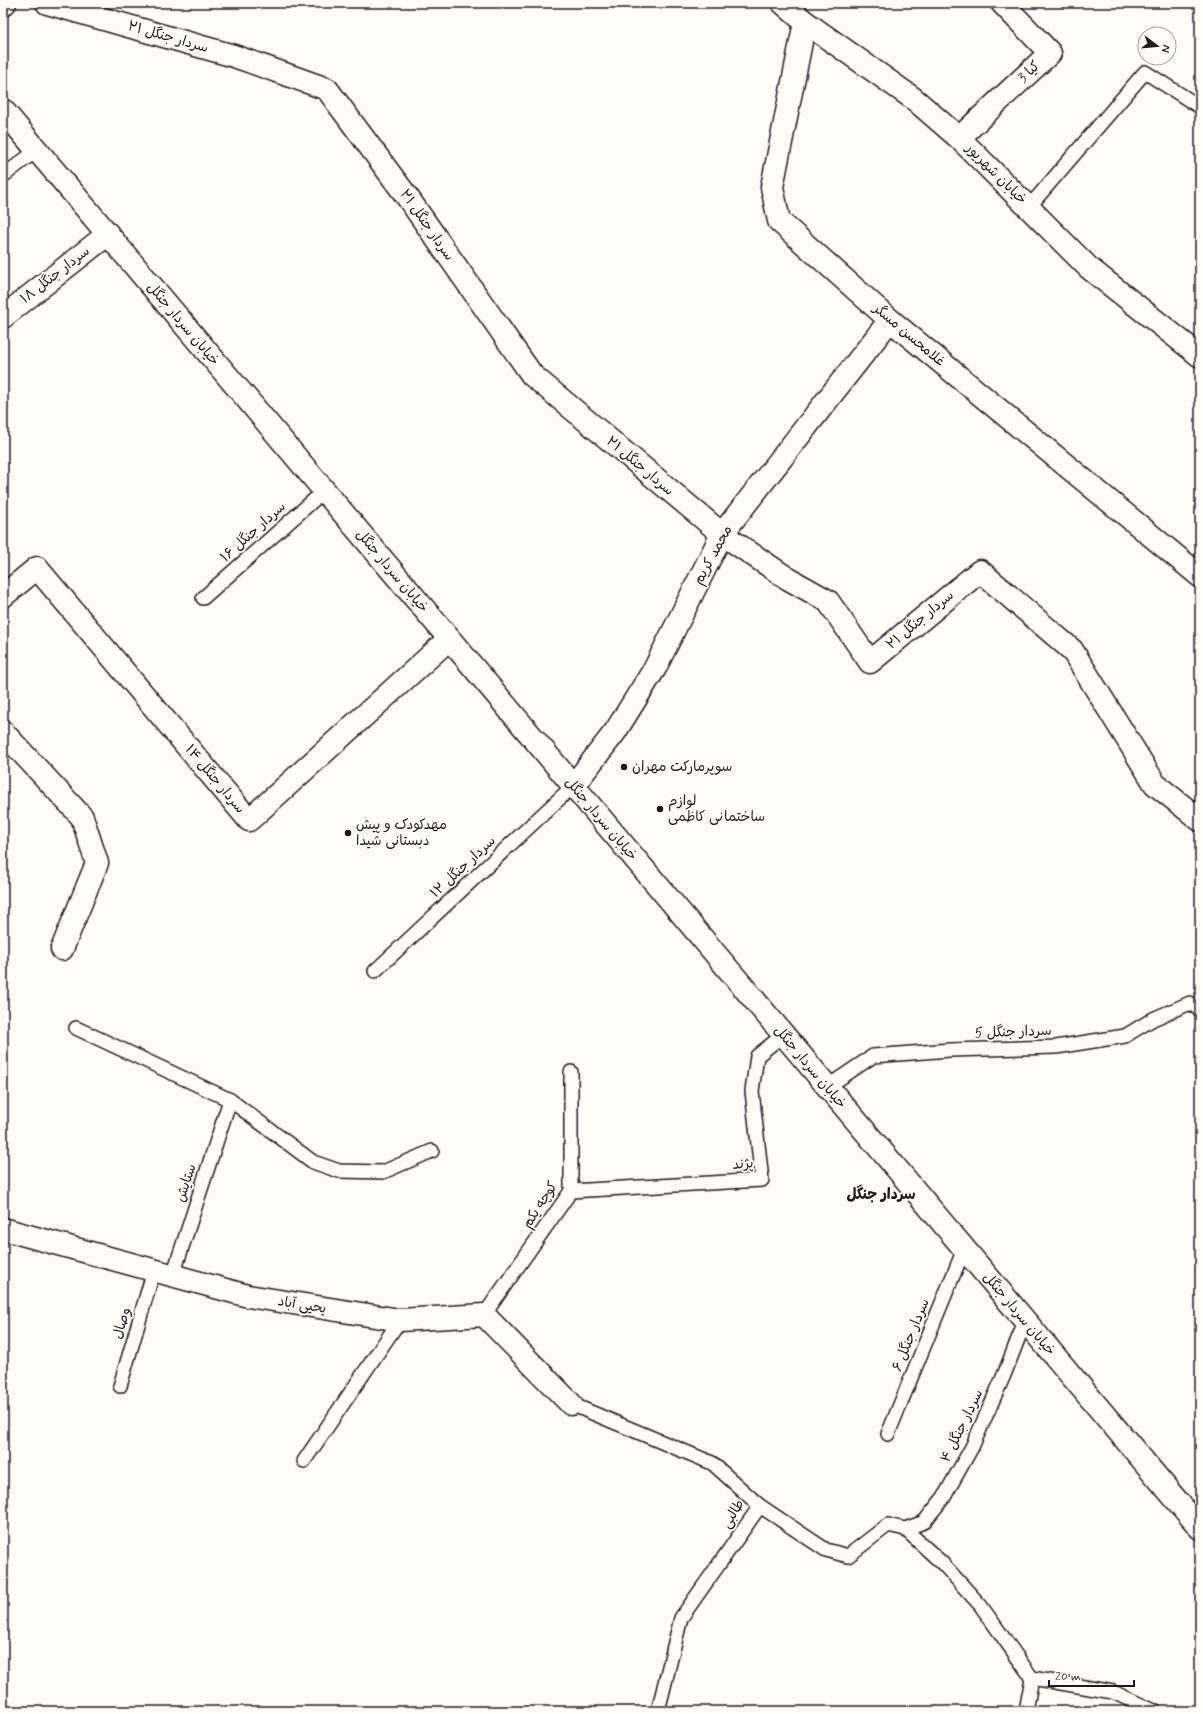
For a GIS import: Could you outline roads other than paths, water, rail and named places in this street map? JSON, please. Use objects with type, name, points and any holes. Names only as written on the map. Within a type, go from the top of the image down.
[{"type":"street","name":"سردار جنگل ۲۱","points":[[47,3],[234,56],[326,89],[408,198],[532,374],[722,534],[787,578],[828,601],[870,662],[980,571],[1072,650],[1154,784],[1200,820]]},
{"type":"street","name":"خیابان شهریور","points":[[783,3],[805,22],[914,99],[959,138],[1090,268],[1200,356]]},
{"type":"street","name":"کیا 3","points":[[959,138],[1050,52],[1002,3]]},
{"type":"street","name":"غلامحسن مسگر","points":[[805,22],[772,187],[778,222],[890,320],[1200,576]]},
{"type":"street","name":"خیابان سردار جنگل","points":[[3,110],[1200,1528]]},
{"type":"street","name":"سردار جنگل ۱۸","points":[[3,317],[108,234]]},
{"type":"street","name":"محمد کریم","points":[[573,786],[616,732],[655,668],[722,534],[890,320]]},
{"type":"street","name":"سردار جنگل ۱۴","points":[[3,596],[37,568],[249,820],[450,639]]},
{"type":"street","points":[[3,732],[82,818],[97,864],[62,949]]},
{"type":"street","name":"یحیی آباد","points":[[3,1229],[248,1296],[400,1320],[484,1315]]},
{"type":"street","points":[[484,1315],[571,1404]]},
{"type":"lane","points":[[1029,207],[1145,72],[1200,107]]},
{"type":"lane","points":[[3,176],[37,150]]},
{"type":"lane","name":"سردار جنگل ۱۶","points":[[203,598],[324,491]]},
{"type":"lane","name":"سردار جنگل ۱۲","points":[[375,971],[573,786]]},
{"type":"lane","name":"سردار جنگل 5","points":[[827,1087],[873,1056],[950,1050],[1056,1047],[1125,1036],[1153,1019],[1190,1003],[1200,1010]]},
{"type":"lane","points":[[76,1028],[230,1100],[313,1162],[339,1171],[383,1172],[432,1151]]},
{"type":"lane","name":"پژند","points":[[571,1191],[762,1180],[752,1091],[757,1056],[783,1035]]},
{"type":"lane","name":"کوچه یکم","points":[[484,1315],[571,1191],[571,1072]]},
{"type":"lane","name":"ستایش","points":[[164,1273],[230,1100]]},
{"type":"lane","name":"سردار جنگل ۶","points":[[888,1434],[964,1249]]},
{"type":"lane","name":"وصال","points":[[120,1386],[164,1273]]},
{"type":"lane","points":[[304,1461],[400,1320]]},
{"type":"lane","name":"سردار جنگل ۴","points":[[906,1529],[924,1522],[944,1497],[972,1447],[1004,1375],[1025,1321]]},
{"type":"lane","name":"طالبی","points":[[571,1404],[712,1463],[760,1506],[681,1618],[658,1711]]},
{"type":"lane","points":[[760,1506],[826,1550],[848,1556],[888,1525],[906,1529],[943,1564],[981,1606],[1032,1678],[1113,1692],[1154,1711]]},
{"type":"lane","points":[[1026,1711],[1032,1678]]},
{"type":"place","name":"سوپرمارکت مهران","points":[[624,767]]},
{"type":"place","name":"لوازم ساختمانی کاظمی","points":[[660,809]]},
{"type":"place","name":"مهدکودک و پیش دبستانی شیدا","points":[[348,833]]},
{"type":"district","name":"سردار جنگل","points":[[881,1195]]}]
